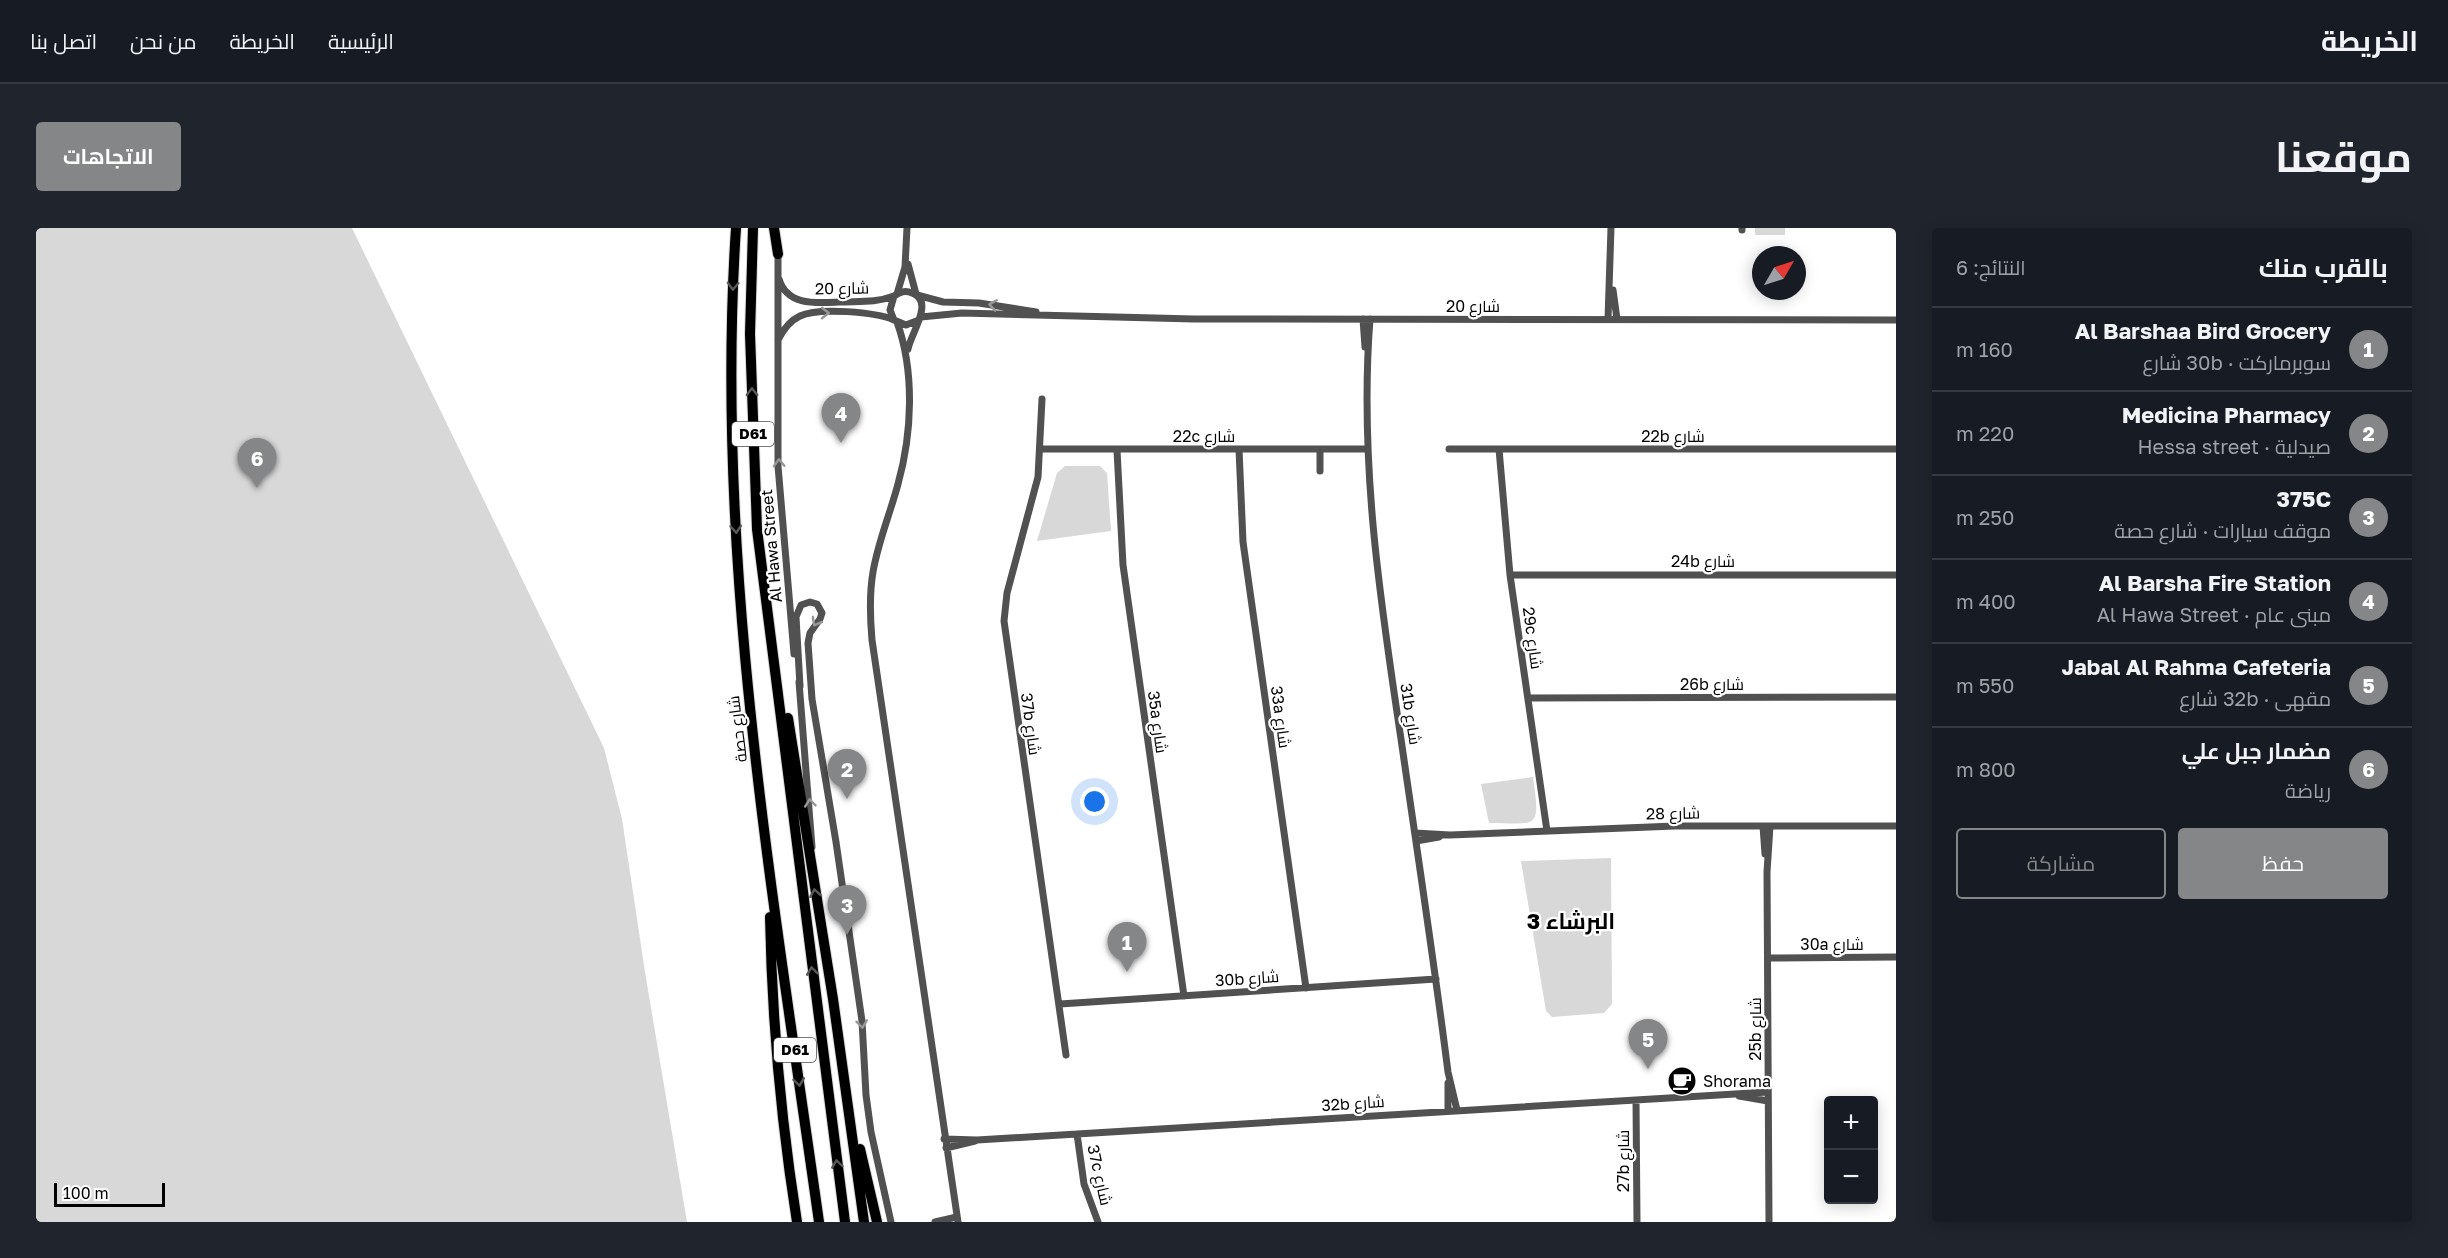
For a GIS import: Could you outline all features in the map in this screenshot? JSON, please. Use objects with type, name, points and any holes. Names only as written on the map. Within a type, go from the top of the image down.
[{"type":"main road","name":"شارع حصة","points":[[736,228],[731,357],[733,473],[744,657],[771,878],[819,1222]]},
{"type":"main road","name":"D61","points":[[753,228],[750,334],[757,529],[845,1222]]},
{"type":"main road","points":[[774,228],[777,259]]},
{"type":"main road","name":"D61","points":[[771,639],[782,681],[850,1117],[864,1222]]},
{"type":"main road","points":[[771,878],[771,960],[775,1043],[783,1129],[796,1222]]},
{"type":"main road","points":[[850,1117],[877,1222]]},
{"type":"street","name":"Al Hawa Street","points":[[780,228],[777,259],[778,466],[788,597],[795,667],[800,686],[813,831],[813,845],[809,861]]},
{"type":"street","points":[[907,228],[906,258],[896,295],[890,306],[906,354],[908,409],[906,451],[875,559],[870,596],[870,621],[876,678],[957,1220],[935,1222]]},
{"type":"street","points":[[1608,319],[1611,228]]},
{"type":"street","points":[[906,258],[916,295],[923,307],[906,354]]},
{"type":"street","name":"شارع 20","points":[[777,259],[781,285],[786,292],[798,300],[808,303],[872,302],[896,295]]},
{"type":"street","points":[[1611,278],[1617,319]]},
{"type":"street","points":[[896,295],[907,291],[916,295]]},
{"type":"street","name":"شارع 20","points":[[916,295],[943,302],[979,303],[1050,314]]},
{"type":"street","name":"شارع 20","points":[[778,340],[790,323],[810,313],[871,313],[896,321]]},
{"type":"street","name":"شارع 20","points":[[920,318],[950,313],[1194,319],[1896,320]]},
{"type":"street","points":[[896,321],[906,325],[920,318]]},
{"type":"street","name":"31b شارع","points":[[1367,319],[1367,449],[1384,627],[1448,1072],[1457,1110]]},
{"type":"street","name":"37b شارع","points":[[1042,399],[1036,491],[1007,593],[1004,621],[1066,1055]]},
{"type":"street","name":"22c شارع","points":[[1040,449],[1367,449]]},
{"type":"street","name":"33a شارع","points":[[1239,449],[1245,554],[1306,988]]},
{"type":"street","points":[[1320,449],[1320,471]]},
{"type":"street","name":"22b شارع","points":[[1449,449],[1896,449]]},
{"type":"street","name":"29c شارع","points":[[1498,449],[1510,575],[1547,831]]},
{"type":"street","name":"35a شارع","points":[[1117,450],[1119,528],[1123,565],[1184,996]]},
{"type":"street","name":"24b شارع","points":[[1510,575],[1896,575]]},
{"type":"street","points":[[800,686],[796,617],[801,605],[810,602],[817,604],[822,613],[810,633],[808,643],[815,718],[862,1021],[869,1121],[879,1177],[891,1222]]},
{"type":"street","name":"26b شارع","points":[[1528,698],[1896,697]]},
{"type":"street","name":"شارع 28","points":[[1415,837],[1675,826],[1896,826]]},
{"type":"street","name":"25b شارع","points":[[1767,826],[1769,1222]]},
{"type":"street","name":"30a شارع","points":[[1768,957],[1896,957]]},
{"type":"street","name":"30b شارع","points":[[1060,1004],[1436,979]]},
{"type":"street","name":"31b شارع","points":[[1448,1072],[1448,1111]]},
{"type":"street","name":"32b شارع","points":[[944,1139],[977,1140],[1768,1092]]},
{"type":"street","name":"32b شارع","points":[[1731,1094],[1768,1101]]},
{"type":"street","name":"27b شارع","points":[[1636,1100],[1637,1222]]},
{"type":"street","name":"37c شارع","points":[[1077,1134],[1084,1184],[1098,1222]]},
{"type":"street","name":"32b شارع","points":[[946,1148],[977,1140]]},
{"type":"shaded area","points":[[36,228],[352,228],[604,748],[622,819],[687,1222],[36,1222]]},
{"type":"shaded area","points":[[1755,228],[1785,228],[1785,235],[1755,235]]},
{"type":"shaded area","points":[[1065,466],[1100,466],[1107,473],[1111,531],[1037,541],[1057,473]]},
{"type":"shaded area","points":[[1533,777],[1536,815],[1533,820],[1518,824],[1489,823],[1481,784]]},
{"type":"shaded area","points":[[1611,858],[1612,1004],[1604,1013],[1552,1017],[1546,1011],[1521,861]]},
{"type":"place","name":"Al Barsha Fire Station","points":[[841,443]]},
{"type":"place","name":"مضمار جبل علي","points":[[257,488]]},
{"type":"place","name":"Medicina Pharmacy","points":[[847,799]]},
{"type":"place","name":"375C","points":[[847,935]]},
{"type":"place","name":"Al Barshaa Bird Grocery","points":[[1127,972]]},
{"type":"place","name":"Jabal Al Rahma Cafeteria","points":[[1648,1069]]},
{"type":"place","name":"Shorama","points":[[1682,1081]]},
{"type":"district","name":"البرشاء 3","points":[[1571,921]]}]
